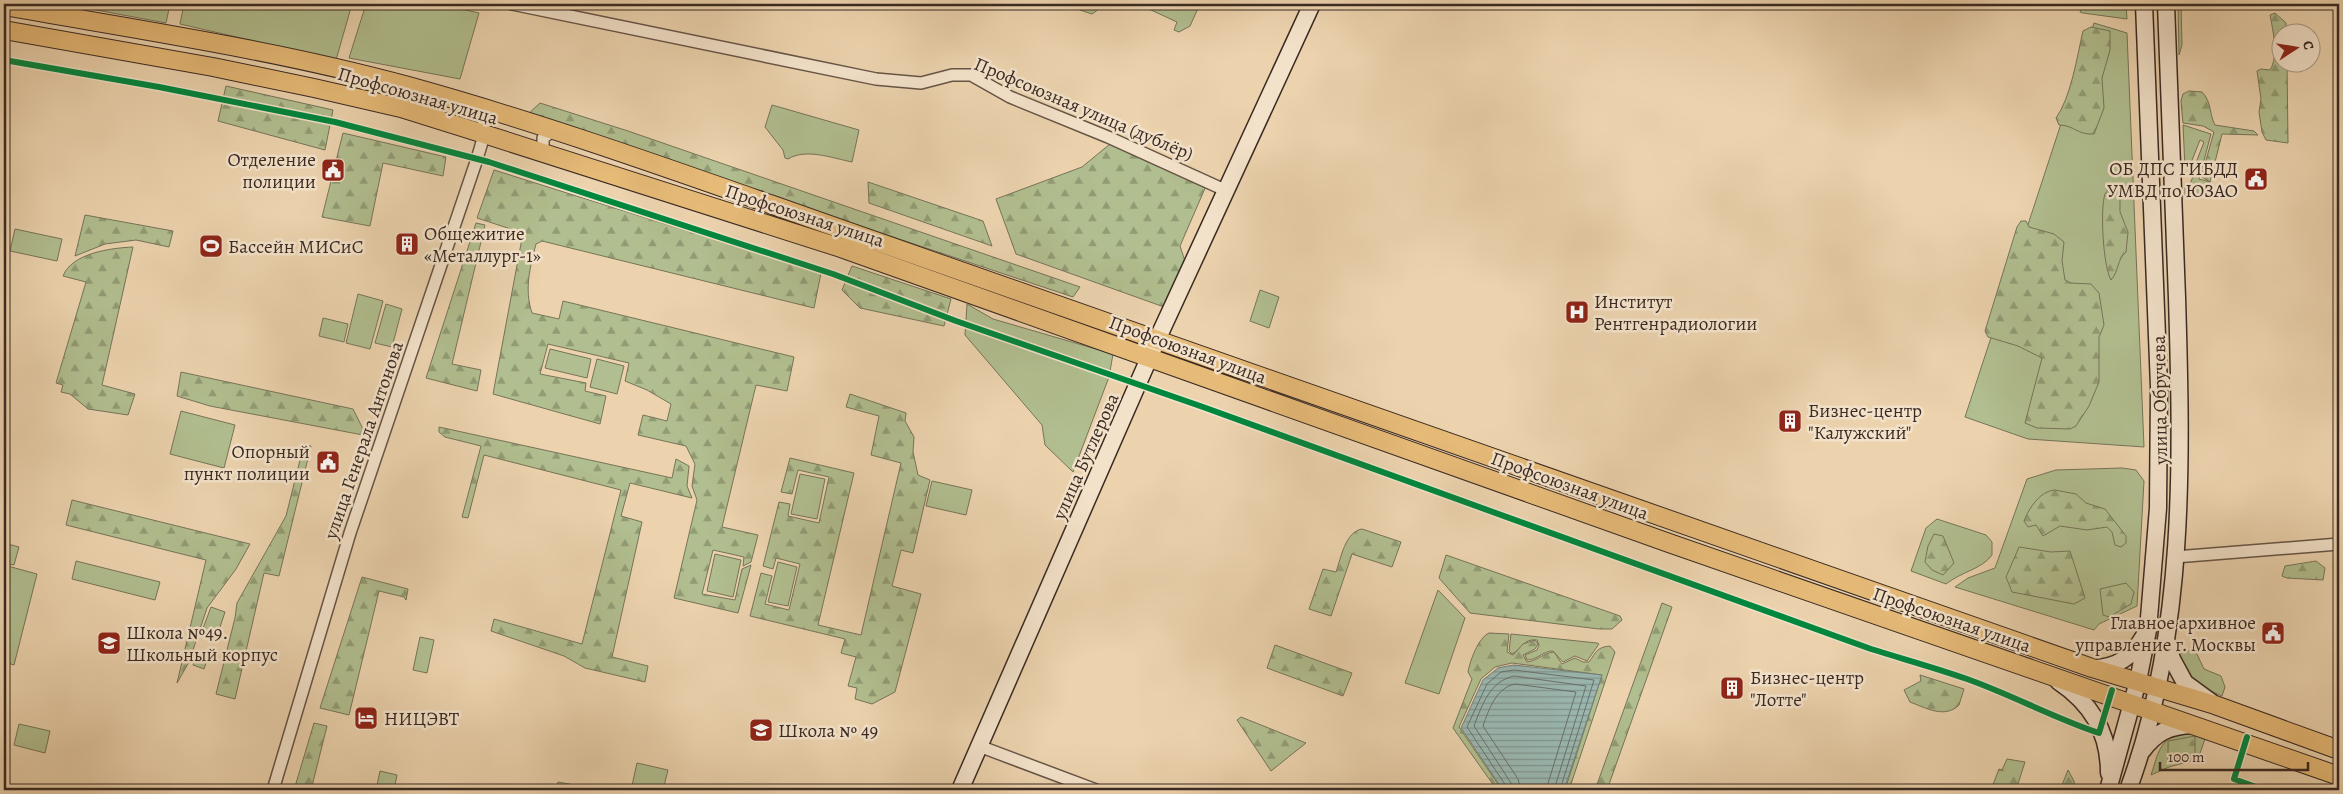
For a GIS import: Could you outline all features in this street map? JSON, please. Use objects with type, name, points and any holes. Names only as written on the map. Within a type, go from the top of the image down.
[{"type":"main road","name":"улица Бутлерова","points":[[960,790],[1157,340],[1312,4]]},
{"type":"main road","name":"улица Обручева","points":[[2108,790],[2138,681],[2148,630],[2155,555],[2160,440],[2144,4]]},
{"type":"main road","name":"улица Обручева","points":[[2128,790],[2152,710],[2166,637],[2174,557],[2180,455],[2180,381],[2166,4]]},
{"type":"main road","name":"Профсоюзная улица","points":[[4,6],[318,65],[407,86],[475,105],[1157,340],[2092,668],[2156,686]]},
{"type":"main road","name":"Профсоюзная улица","points":[[4,30],[213,67],[314,88],[401,108],[484,134],[827,244],[2051,677],[2197,725],[2339,776]]},
{"type":"main road","points":[[2092,668],[2105,668],[2127,658],[2148,630]]},
{"type":"main road","points":[[2166,637],[2172,659],[2185,683],[2215,705]]},
{"type":"main road","points":[[2051,677],[2084,702],[2096,718],[2107,748],[2108,790]]},
{"type":"main road","points":[[2156,686],[2215,705],[2339,750]]},
{"type":"main road","points":[[2139,755],[2150,740],[2161,732],[2177,726],[2197,725]]},
{"type":"street","name":"Профсоюзная улица (дублёр)","points":[[512,4],[876,79],[921,83],[952,75],[971,75],[1010,97],[1117,141],[1227,190]]},
{"type":"street","name":"улица Генерала Антонова","points":[[273,790],[350,533],[484,134],[486,124],[483,115],[475,105]]},
{"type":"street","points":[[550,156],[542,142],[547,134],[557,132]]},
{"type":"street","points":[[2174,557],[2339,544]]},
{"type":"street","points":[[979,746],[1096,790]]},
{"type":"green space","points":[[64,4],[170,4],[166,23]]},
{"type":"green space","points":[[184,4],[352,4],[336,60],[180,24]]},
{"type":"green space","points":[[366,4],[439,4],[479,13],[460,79],[349,58]]},
{"type":"green space","points":[[1073,4],[1100,4],[1099,9],[1092,14],[1080,10]]},
{"type":"green space","points":[[1138,4],[1200,4],[1190,26],[1179,32],[1174,30],[1177,22]]},
{"type":"green space","points":[[2083,4],[2126,4],[2127,19],[2080,12]]},
{"type":"green space","points":[[2178,4],[2181,4],[2182,45],[2179,55]]},
{"type":"green space","points":[[2275,13],[2285,22],[2272,22],[2270,15]]},
{"type":"green space","points":[[2094,23],[2127,33],[2144,447],[2028,439],[1965,417]]},
{"type":"green space","points":[[2091,27],[2110,31],[2110,50],[2102,78],[2104,108],[2094,134],[2088,134],[2059,125],[2056,118],[2070,88],[2083,31]]},
{"type":"green space","points":[[2261,69],[2270,70],[2270,72],[2287,72],[2288,143],[2266,140],[2262,132],[2259,112],[2261,99],[2257,71]]},
{"type":"green space","points":[[226,86],[333,110],[325,150],[218,121]]},
{"type":"green space","points":[[2189,91],[2202,92],[2209,104],[2215,125],[2254,131],[2258,135],[2222,134],[2210,182],[2202,177],[2202,174],[2214,132],[2203,126],[2183,123],[2181,101],[2183,94]]},
{"type":"green space","points":[[540,103],[628,131],[1080,287],[1073,297],[527,115]]},
{"type":"green space","points":[[772,105],[859,130],[852,162],[811,154],[785,158],[783,150],[765,127]]},
{"type":"green space","points":[[2183,125],[2211,134],[2199,179],[2210,182],[2206,194],[2185,197],[2185,184],[2190,184],[2194,174],[2192,173],[2204,142],[2200,140],[2189,168],[2185,168]]},
{"type":"green space","points":[[343,133],[446,157],[443,176],[383,163],[370,226],[322,217]]},
{"type":"green space","points":[[1110,144],[1206,186],[1180,246],[1186,264],[1164,307],[1016,254],[996,199],[1082,167]]},
{"type":"green space","points":[[494,170],[821,273],[814,308],[542,241],[536,244],[528,287],[532,313],[559,319],[563,301],[794,357],[787,391],[756,385],[722,527],[758,535],[751,562],[743,566],[744,557],[713,550],[702,594],[735,600],[742,569],[751,565],[738,613],[674,598],[697,500],[692,486],[695,464],[686,446],[638,435],[643,415],[667,421],[671,404],[647,390],[625,381],[629,363],[548,344],[540,374],[586,383],[585,391],[606,396],[600,424],[493,394],[523,233],[477,218]]},
{"type":"green space","points":[[868,182],[983,221],[992,246],[869,203]]},
{"type":"green space","points":[[2111,184],[2118,185],[2120,212],[2128,232],[2126,252],[2121,258],[2111,280],[2104,251],[2103,201]]},
{"type":"green space","points":[[85,215],[173,231],[169,247],[136,240],[105,244],[75,256]]},
{"type":"green space","points":[[2021,221],[2026,221],[2029,227],[2054,234],[2064,242],[2062,261],[2065,280],[2071,283],[2091,284],[2099,293],[2104,325],[2099,337],[2099,382],[2089,406],[2076,426],[2070,429],[2037,428],[2025,423],[2042,358],[2018,346],[1988,337],[1985,331],[2017,227]]},
{"type":"green space","points":[[476,223],[485,225],[452,364],[481,370],[477,391],[426,378]]},
{"type":"green space","points":[[15,229],[62,239],[57,261],[10,251]]},
{"type":"green space","points":[[133,247],[102,385],[135,394],[128,415],[88,409],[70,394],[61,392],[63,385],[56,383],[86,282],[63,276],[68,268],[83,257],[93,253]]},
{"type":"green space","points":[[852,266],[951,299],[944,326],[860,308],[842,290]]},
{"type":"green space","points":[[1260,290],[1279,297],[1269,328],[1250,321]]},
{"type":"green space","points":[[358,294],[383,301],[370,349],[346,343]]},
{"type":"green space","points":[[386,304],[402,309],[392,347],[375,343]]},
{"type":"green space","points":[[967,304],[993,319],[1113,354],[1109,377],[1073,472],[1045,445],[1042,425],[965,335]]},
{"type":"green space","points":[[323,318],[348,324],[344,342],[319,336]]},
{"type":"green space","points":[[550,349],[591,359],[587,378],[545,368]]},
{"type":"green space","points":[[597,359],[624,366],[617,394],[590,387]]},
{"type":"green space","points":[[181,372],[353,409],[363,429],[363,435],[210,406],[177,396]]},
{"type":"green space","points":[[850,394],[906,413],[905,421],[914,437],[913,452],[918,475],[930,480],[913,553],[901,550],[892,586],[921,594],[895,692],[872,704],[855,699],[857,688],[848,686],[856,657],[841,653],[845,639],[750,616],[761,573],[772,576],[765,604],[789,610],[800,564],[776,558],[773,569],[763,566],[779,502],[790,504],[788,516],[819,523],[829,477],[798,470],[792,494],[781,492],[790,458],[854,473],[818,625],[861,635],[901,463],[871,455],[879,416],[846,407]]},
{"type":"green space","points":[[181,411],[235,425],[224,468],[170,454]]},
{"type":"green space","points":[[439,427],[672,478],[676,459],[689,466],[687,486],[692,498],[630,483],[621,516],[642,522],[612,657],[648,666],[645,682],[585,668],[564,656],[491,631],[494,619],[582,644],[621,490],[484,455],[468,518],[462,517],[481,446],[445,437],[439,432]]},
{"type":"green space","points":[[304,444],[311,446],[279,576],[264,573],[235,699],[216,694],[237,603],[286,516]]},
{"type":"green space","points":[[2122,468],[2136,470],[2144,481],[2137,606],[2099,624],[2094,630],[1955,587],[1968,578],[1995,568],[2027,479],[2056,470]]},
{"type":"green space","points":[[800,474],[825,479],[817,519],[791,514]]},
{"type":"green space","points":[[932,481],[972,490],[966,515],[926,506]]},
{"type":"green space","points":[[2055,490],[2076,494],[2086,503],[2105,509],[2126,536],[2126,543],[2121,547],[2115,545],[2112,532],[2107,527],[2087,530],[2060,526],[2043,536],[2036,525],[2028,527],[2024,521],[2032,506],[2045,493]]},
{"type":"green space","points":[[72,500],[250,544],[236,569],[207,608],[189,662],[177,683],[206,560],[66,525]]},
{"type":"green space","points":[[1937,519],[1986,535],[1992,542],[1992,555],[1983,564],[1946,584],[1911,571],[1926,528]]},
{"type":"green space","points":[[1362,529],[1401,542],[1392,567],[1352,554],[1331,616],[1309,609],[1323,569],[1336,572],[1342,553],[1351,535]]},
{"type":"green space","points":[[1934,534],[1943,536],[1954,563],[1943,575],[1932,570],[1925,562],[1928,546]]},
{"type":"green space","points":[[4,543],[19,547],[14,565],[4,563]]},
{"type":"green space","points":[[2019,547],[2051,552],[2070,551],[2085,598],[2074,604],[2012,592],[2006,577]]},
{"type":"green space","points":[[715,554],[741,560],[733,597],[707,591]]},
{"type":"green space","points":[[1446,555],[1620,616],[1622,620],[1612,629],[1599,629],[1470,613],[1439,578]]},
{"type":"green space","points":[[76,561],[160,582],[155,600],[72,579]]},
{"type":"green space","points":[[2316,561],[2325,568],[2323,580],[2287,578],[2282,576],[2285,566]]},
{"type":"green space","points":[[778,562],[797,567],[788,606],[768,602]]},
{"type":"green space","points":[[4,565],[37,574],[14,665],[4,662]]},
{"type":"green space","points":[[362,577],[408,589],[406,600],[404,597],[379,591],[349,715],[320,708]]},
{"type":"green space","points":[[2126,583],[2134,592],[2131,604],[2109,617],[2103,615],[2100,589]]},
{"type":"green space","points":[[1438,590],[1465,618],[1439,694],[1405,683]]},
{"type":"green space","points":[[1662,603],[1672,607],[1607,790],[1595,790]]},
{"type":"green space","points":[[211,607],[225,612],[217,636],[202,631]]},
{"type":"green space","points":[[1489,633],[1509,634],[1507,652],[1513,655],[1523,644],[1535,640],[1538,644],[1535,649],[1523,655],[1527,662],[1554,652],[1562,664],[1575,658],[1583,662],[1589,662],[1597,651],[1602,648],[1610,646],[1615,652],[1569,790],[1565,790],[1602,675],[1512,663],[1495,667],[1481,679],[1459,727],[1502,790],[1497,790],[1453,728],[1472,679],[1468,672],[1473,656],[1481,640]]},
{"type":"green space","points":[[1511,634],[1599,644],[1587,661],[1575,656],[1563,662],[1553,651],[1527,660],[1525,655],[1537,650],[1539,645],[1537,640],[1526,642],[1512,654],[1509,651]]},
{"type":"green space","points":[[420,637],[434,640],[427,673],[413,670]]},
{"type":"green space","points":[[1275,645],[1352,673],[1343,696],[1267,668]]},
{"type":"green space","points":[[198,650],[209,654],[204,669],[193,665]]},
{"type":"green space","points":[[2195,650],[2204,669],[2221,676],[2225,687],[2222,696],[2199,685],[2184,669],[2178,652]]},
{"type":"green space","points":[[1920,675],[1964,689],[1959,705],[1954,709],[1942,712],[1910,702],[1904,690],[1921,681]]},
{"type":"green space","points":[[1241,717],[1306,743],[1271,771],[1237,720]]},
{"type":"green space","points":[[314,723],[327,726],[311,790],[294,790]]},
{"type":"green space","points":[[19,724],[50,731],[45,753],[14,745]]},
{"type":"green space","points":[[2182,730],[2206,736],[2198,759],[2169,767],[2151,775],[2161,748],[2168,739]]},
{"type":"green space","points":[[2195,736],[2195,755],[2168,761],[2168,741]]},
{"type":"green space","points":[[2007,759],[2025,762],[2016,790],[1991,790],[1999,769],[2002,770]]},
{"type":"green space","points":[[637,763],[668,770],[663,790],[631,790]]},
{"type":"green space","points":[[2068,770],[2074,781],[2075,790],[2060,790]]},
{"type":"green space","points":[[380,771],[397,775],[394,790],[376,790]]},
{"type":"green space","points":[[558,782],[601,790],[556,790]]},
{"type":"water","points":[[1514,665],[1602,675],[1564,790],[1503,790],[1461,728],[1483,680],[1498,668]]},
{"type":"cycle path","points":[[4,60],[159,87],[335,122],[489,162],[833,274],[956,321],[1203,407],[1871,649],[1967,679],[2099,733],[2112,690]]},
{"type":"cycle path","points":[[2247,737],[2234,779],[2264,790]]},
{"type":"place","name":"Отделение полиции","points":[[333,170]]},
{"type":"place","name":"ОБ ДПС ГИБДД УМВД по ЮЗАО","points":[[2256,179]]},
{"type":"place","name":"Общежитие «Металлург-1»","points":[[407,244]]},
{"type":"place","name":"Бассейн МИСиС","points":[[211,246]]},
{"type":"place","name":"Институт Рентгенрадиологии","points":[[1577,312]]},
{"type":"place","name":"Бизнес-центр \"Калужский\"","points":[[1790,421]]},
{"type":"place","name":"Опорный пункт полиции","points":[[328,462]]},
{"type":"place","name":"Главное архивное управление г. Москвы","points":[[2273,633]]},
{"type":"place","name":"Школа №49. Школьный корпус","points":[[109,643]]},
{"type":"place","name":"Бизнес-центр \"Лотте\"","points":[[1732,688]]},
{"type":"place","name":"НИЦЭВТ","points":[[366,718]]},
{"type":"place","name":"Школа № 49","points":[[761,730]]}]
